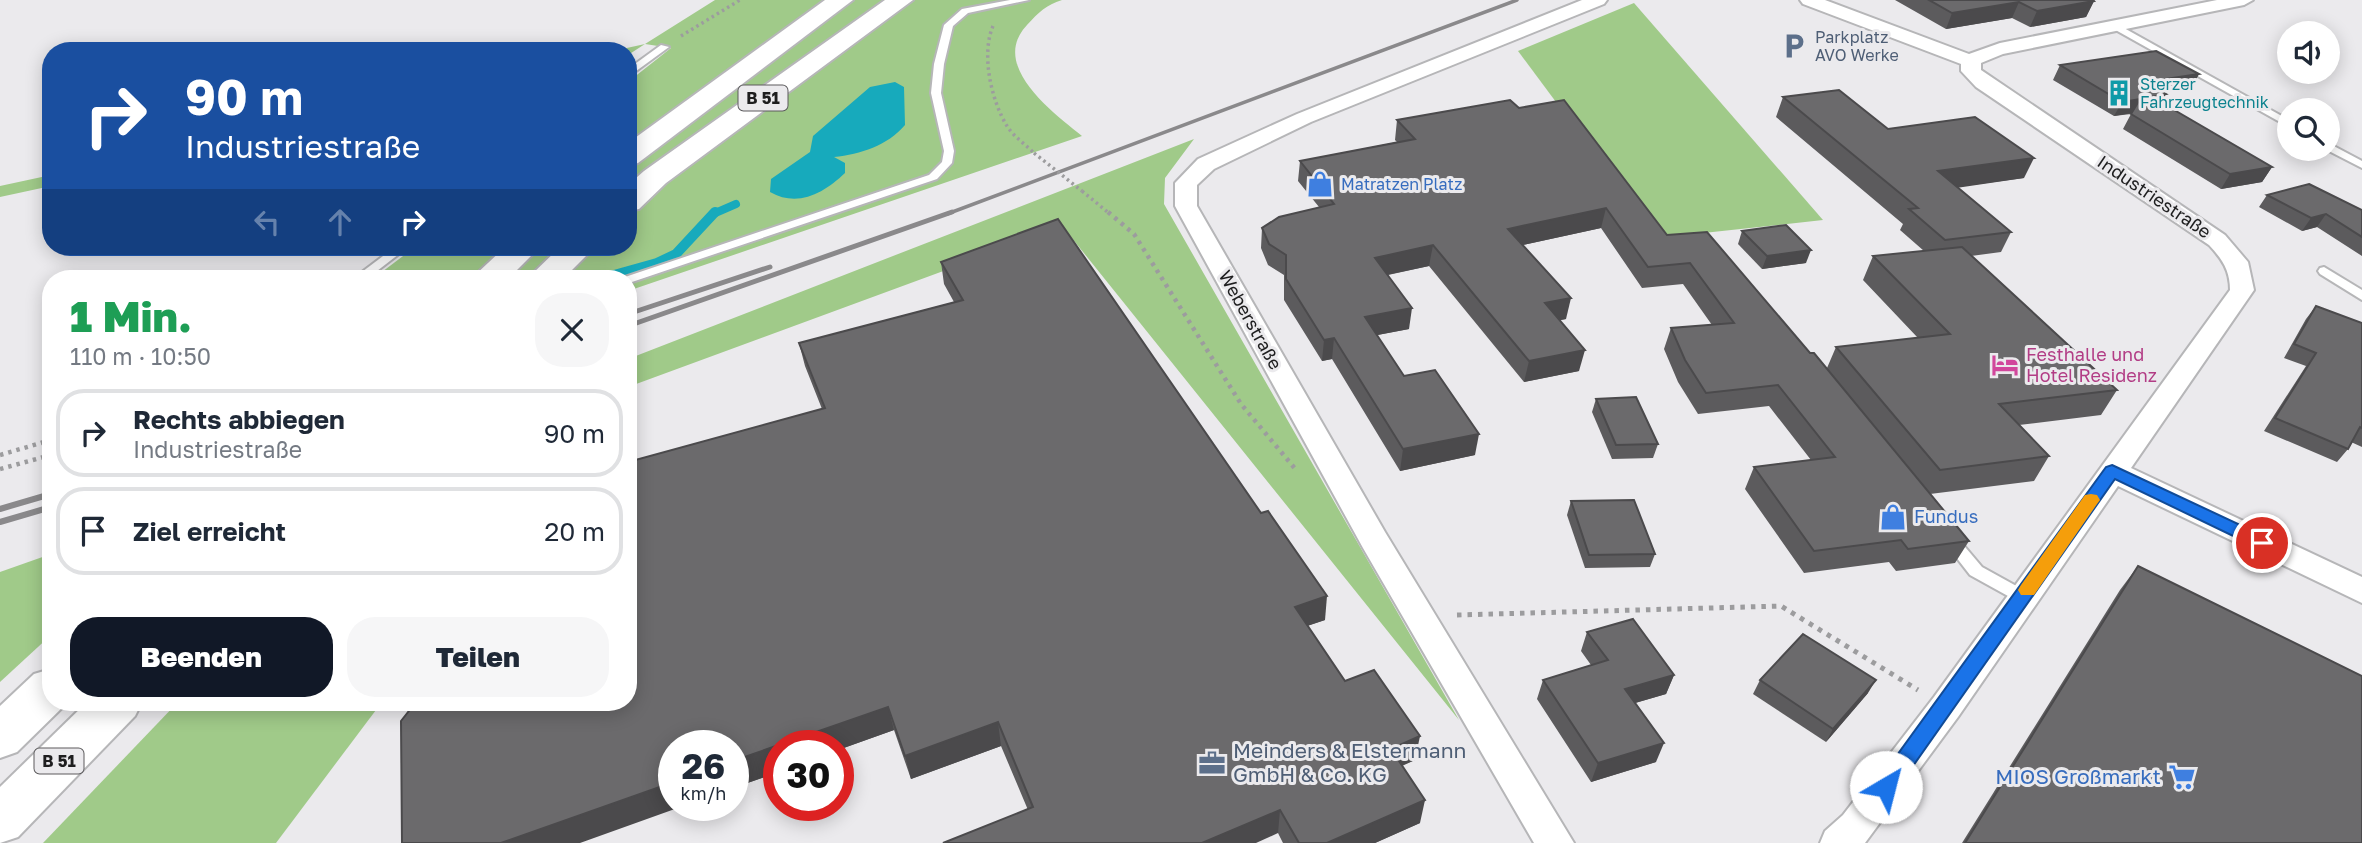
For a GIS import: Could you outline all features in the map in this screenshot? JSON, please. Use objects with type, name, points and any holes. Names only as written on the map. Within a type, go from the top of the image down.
[{"type":"highway","name":"B 51","points":[[637,150],[841,0]]},
{"type":"highway","name":"B 51","points":[[637,194],[655,177],[901,0]]},
{"type":"highway","points":[[498,270],[514,256]]},
{"type":"highway","points":[[554,270],[569,256]]},
{"type":"highway","points":[[0,737],[42,697]]},
{"type":"highway","name":"B 51","points":[[0,821],[109,711]]},
{"type":"street","name":"Weberstraße","points":[[1555,843],[1367,528],[1186,206],[1186,183],[1206,164],[1304,118],[1598,0]]},
{"type":"street","points":[[1809,0],[1895,38],[1971,61],[1979,55],[2000,49],[2244,0]]},
{"type":"street","name":"Industriestraße","points":[[1839,843],[1856,827],[1946,707],[2242,290],[2243,275],[2235,259],[2217,240],[1983,83],[1971,71],[1971,61]]},
{"type":"street","points":[[2112,471],[2362,591]]},
{"type":"lane","points":[[637,276],[933,177],[947,163],[949,151],[936,93],[939,64],[949,25],[965,11],[1025,0]]},
{"type":"lane","points":[[2115,26],[2277,117]]},
{"type":"lane","points":[[637,67],[664,47]]},
{"type":"lane","points":[[932,142],[946,140]]},
{"type":"lane","points":[[2340,153],[2362,165]]},
{"type":"lane","points":[[371,270],[390,256]]},
{"type":"lane","points":[[2324,271],[2362,296]]},
{"type":"lane","points":[[1942,529],[1976,571],[2023,597]]},
{"type":"path","points":[[664,47],[740,0]]},
{"type":"path","points":[[1009,2],[989,32],[996,103],[1007,127],[1034,153],[1135,234],[1241,404],[1301,475]]},
{"type":"path","points":[[0,455],[42,443]]},
{"type":"path","points":[[0,469],[42,457]]},
{"type":"path","points":[[1421,616],[1781,606],[1946,707]]},
{"type":"green space","points":[[715,0],[1062,0],[1043,9],[1027,25],[1017,40],[1015,56],[1020,71],[1041,101],[1082,136],[637,288],[637,270],[385,270],[403,256],[637,256],[637,75],[671,48],[645,44]]},
{"type":"green space","points":[[1634,3],[1823,220],[1657,238],[1518,51]]},
{"type":"green space","points":[[1194,139],[1165,178],[1164,204],[1459,720],[1063,227],[637,384],[637,356]]},
{"type":"green space","points":[[42,177],[42,188],[0,197],[0,186]]},
{"type":"green space","points":[[42,557],[42,643],[0,682],[0,572]]},
{"type":"green space","points":[[169,711],[375,711],[276,843],[43,843]]},
{"type":"water","points":[[895,82],[904,87],[905,125],[898,132],[873,148],[834,157],[845,163],[845,173],[819,192],[791,199],[770,192],[771,179],[810,152],[813,136],[870,87]]},
{"type":"building","points":[[1929,0],[2094,1],[2037,11],[2019,2],[1952,13]]},
{"type":"building","points":[[2156,51],[2199,74],[2145,82],[2166,94],[2152,97],[2272,167],[2230,174],[2131,114],[2140,99],[2122,102],[2060,65]]},
{"type":"building","points":[[1839,90],[1888,129],[1975,117],[2034,158],[1938,171],[2011,232],[1945,240],[1909,209],[1918,208],[1783,97]]},
{"type":"building","points":[[1510,100],[1519,108],[1564,100],[1667,235],[1707,232],[1810,353],[1814,353],[1969,541],[1908,549],[1901,540],[1814,551],[1754,467],[1835,457],[1778,385],[1706,393],[1685,360],[1671,328],[1734,323],[1690,263],[1648,267],[1606,208],[1508,229],[1571,298],[1545,303],[1585,350],[1529,361],[1433,245],[1375,258],[1412,308],[1365,317],[1404,376],[1435,370],[1479,434],[1403,449],[1334,338],[1324,340],[1286,279],[1286,255],[1269,244],[1262,228],[1279,217],[1334,204],[1300,161],[1415,139],[1397,120]]},
{"type":"building","points":[[2309,184],[2362,210],[2362,237],[2326,214],[2311,218],[2267,195]]},
{"type":"building","points":[[1058,219],[1261,513],[1268,511],[1327,596],[1295,607],[1345,681],[1374,670],[1420,736],[1391,749],[1425,800],[1327,843],[1299,843],[1280,810],[1202,843],[943,843],[1033,807],[998,722],[905,756],[888,707],[822,730],[763,730],[763,751],[749,755],[749,730],[658,730],[658,788],[501,843],[402,843],[401,721],[409,711],[637,711],[637,460],[825,408],[799,343],[963,300],[941,262]]},
{"type":"building","points":[[1786,225],[1811,250],[1767,256],[1742,231]]},
{"type":"building","points":[[1962,247],[2117,390],[1999,404],[2049,456],[1940,470],[1836,347],[1950,334],[1873,256]]},
{"type":"building","points":[[2316,306],[2362,323],[2362,428],[2360,427],[2348,449],[2275,418],[2316,353],[2294,344]]},
{"type":"building","points":[[1636,397],[1658,444],[1616,445],[1596,399]]},
{"type":"building","points":[[1634,500],[1655,554],[1589,555],[1571,501]]},
{"type":"building","name":"MIOS Großmarkt","points":[[2138,566],[2362,676],[2362,843],[1965,843]]},
{"type":"building","points":[[1633,619],[1674,675],[1625,689],[1664,743],[1598,763],[1543,680],[1608,660],[1587,632]]},
{"type":"building","points":[[1803,634],[1876,680],[1833,729],[1760,680]]},
{"type":"waterway","points":[[713,214],[736,204]]},
{"type":"waterway","points":[[632,270],[676,254],[713,214]]},
{"type":"railway","points":[[947,214],[1517,0]]},
{"type":"railway","points":[[637,323],[952,212]]},
{"type":"railway","points":[[637,311],[770,267]]},
{"type":"railway","points":[[0,509],[42,497]]},
{"type":"railway","points":[[0,522],[42,510]]},
{"type":"slow traffic","points":[[2027,590],[2091,500]]},
{"type":"place","name":"Parkplatz AVO Werke","points":[[1794,46]]},
{"type":"place","name":"Sterzer Fahrzeugtechnik","points":[[2119,93]]},
{"type":"place","name":"Matratzen Platz","points":[[1320,184]]},
{"type":"place","name":"Festhalle und Hotel Residenz","points":[[2005,365]]},
{"type":"place","name":"Fundus","points":[[1893,517]]},
{"type":"place","name":"Meinders & Elstermann GmbH & Co. KG","points":[[1212,763]]},
{"type":"place","name":"MIOS Großmarkt","points":[[2182,777]]},
{"type":"route","points":[[1886,787],[1946,707],[2112,471],[2262,543]]}]
